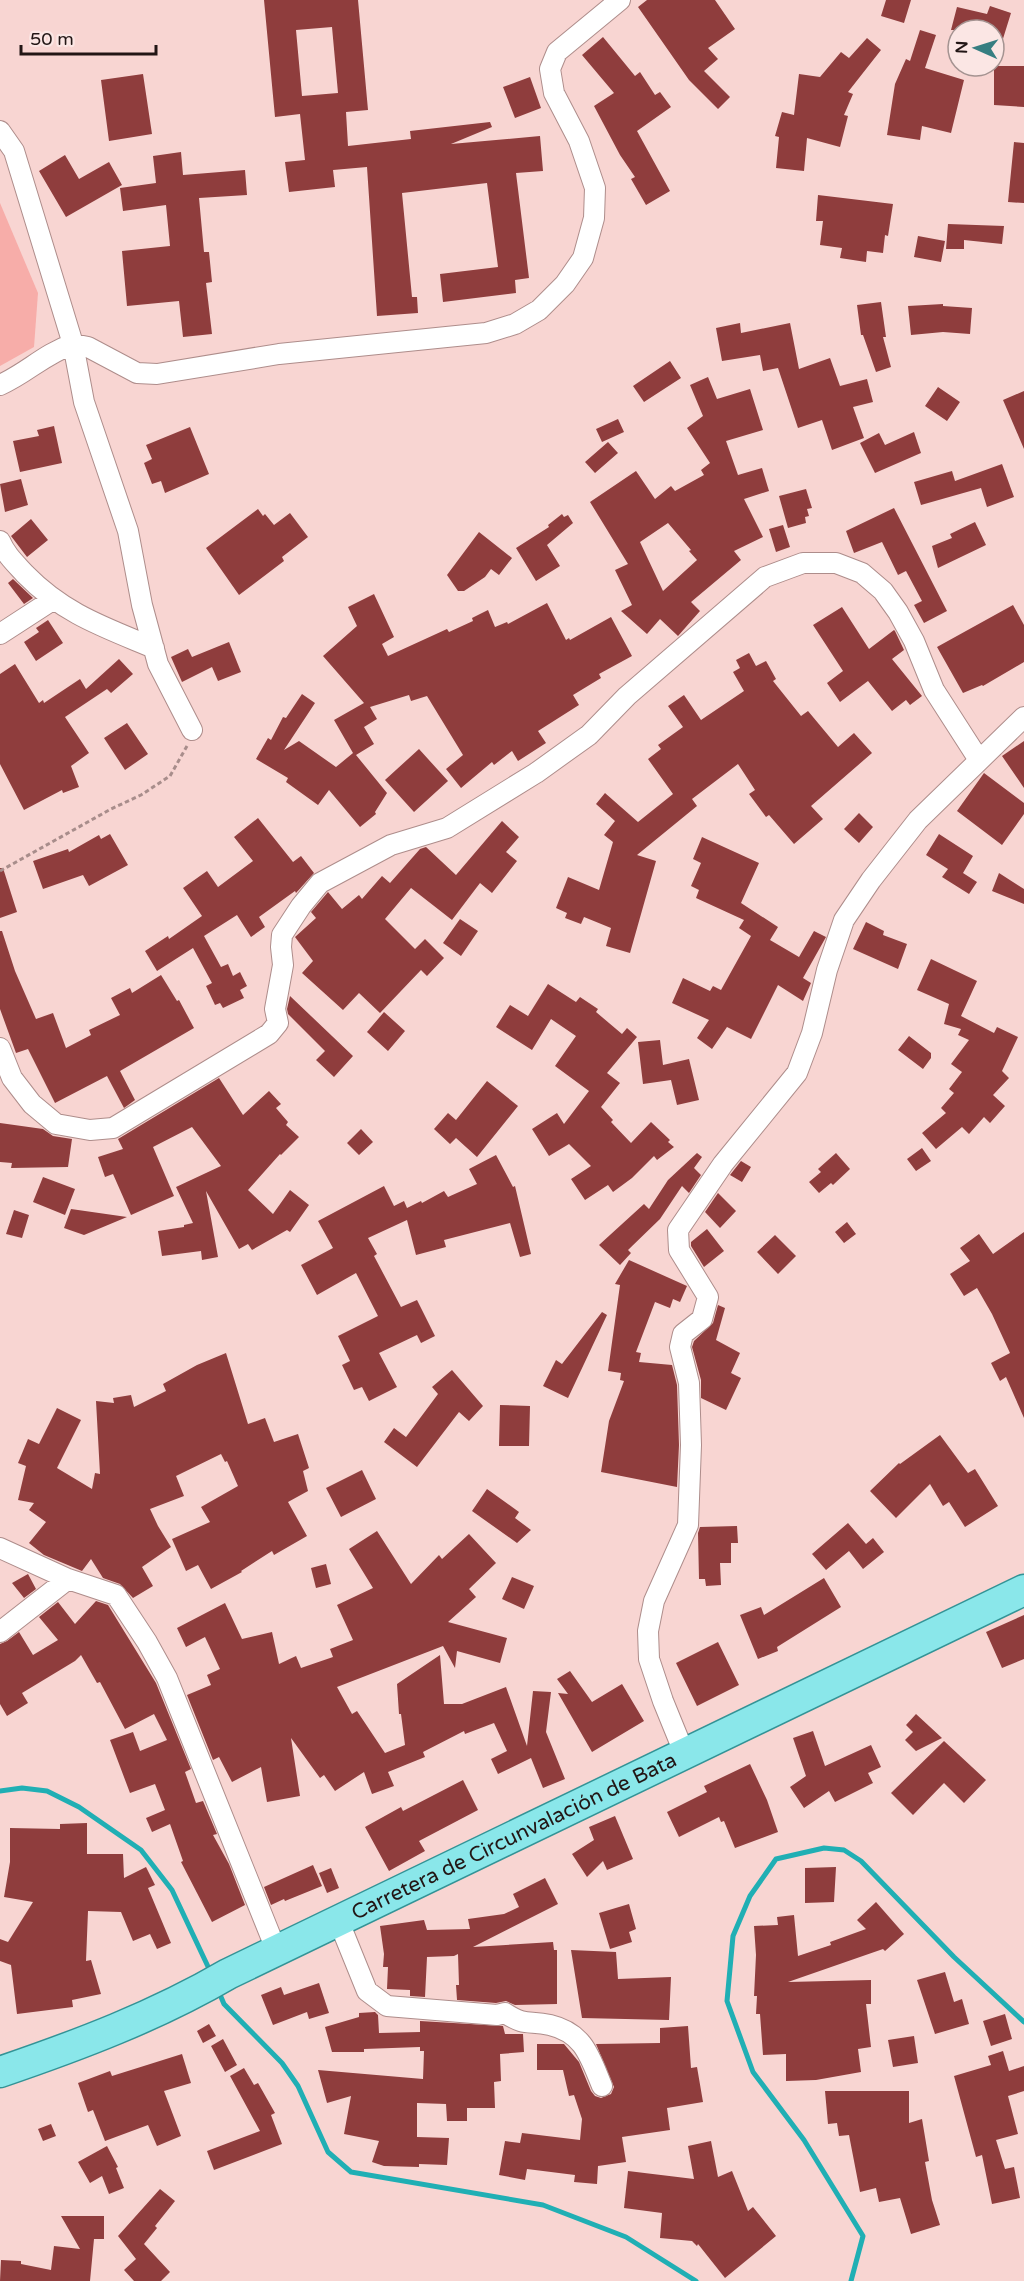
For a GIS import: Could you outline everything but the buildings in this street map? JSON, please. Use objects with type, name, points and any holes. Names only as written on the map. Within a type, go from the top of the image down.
[{"type":"main road","name":"Carretera de Circunvalación de Bata","points":[[0,2072],[114,2031],[193,1994],[228,1974],[1024,1590]]},
{"type":"street","points":[[0,385],[11,381],[54,351],[73,344],[88,347],[137,373],[157,374],[279,354],[486,333],[515,324],[539,310],[565,284],[583,258],[594,218],[596,188],[579,141],[554,93],[550,69],[557,52],[620,0]]},
{"type":"street","points":[[0,131],[14,151],[73,344],[84,402],[128,531],[142,605],[158,664],[192,730]]},
{"type":"street","points":[[0,541],[5,553],[37,586],[75,615],[154,648]]},
{"type":"street","points":[[0,1048],[12,1078],[32,1104],[56,1124],[90,1130],[113,1128],[269,1034],[278,1023],[276,1009],[283,965],[282,935],[301,906],[321,883],[391,845],[447,828],[536,773],[588,735],[627,696],[765,577],[803,563],[836,563],[862,573],[883,591],[898,612],[914,642],[934,690],[979,760]]},
{"type":"street","points":[[0,634],[54,599]]},
{"type":"street","points":[[685,1755],[649,1659],[648,1631],[654,1601],[688,1525],[691,1445],[689,1383],[680,1347],[683,1334],[702,1319],[708,1297],[679,1250],[678,1230],[723,1164],[797,1073],[812,1033],[827,970],[844,920],[871,880],[918,820],[1024,717]]},
{"type":"street","points":[[0,1548],[19,1556]]},
{"type":"street","points":[[0,1548],[68,1579],[116,1595],[147,1642],[167,1678],[201,1757],[277,1952]]},
{"type":"street","points":[[0,1632],[68,1579]]},
{"type":"street","points":[[339,1922],[367,1991],[387,2006],[497,2015],[506,2013],[520,2023],[551,2025],[576,2036],[586,2048],[602,2086]]},
{"type":"path","points":[[0,871],[111,808],[141,795],[170,776],[185,753],[192,730]]},
{"type":"shaded area","points":[[0,203],[38,293],[34,347],[0,366]]},
{"type":"waterway","points":[[0,1791],[22,1788],[47,1791],[79,1807],[141,1850],[172,1890],[211,1973]]},
{"type":"waterway","points":[[851,2281],[863,2236],[804,2140],[753,2072],[727,2001],[733,1936],[750,1896],[776,1859],[824,1848],[844,1850],[861,1861],[954,1957],[1024,2022]]},
{"type":"waterway","points":[[218,1990],[224,2004],[282,2063],[298,2086],[328,2152],[351,2172],[543,2205],[626,2237],[696,2281]]}]
